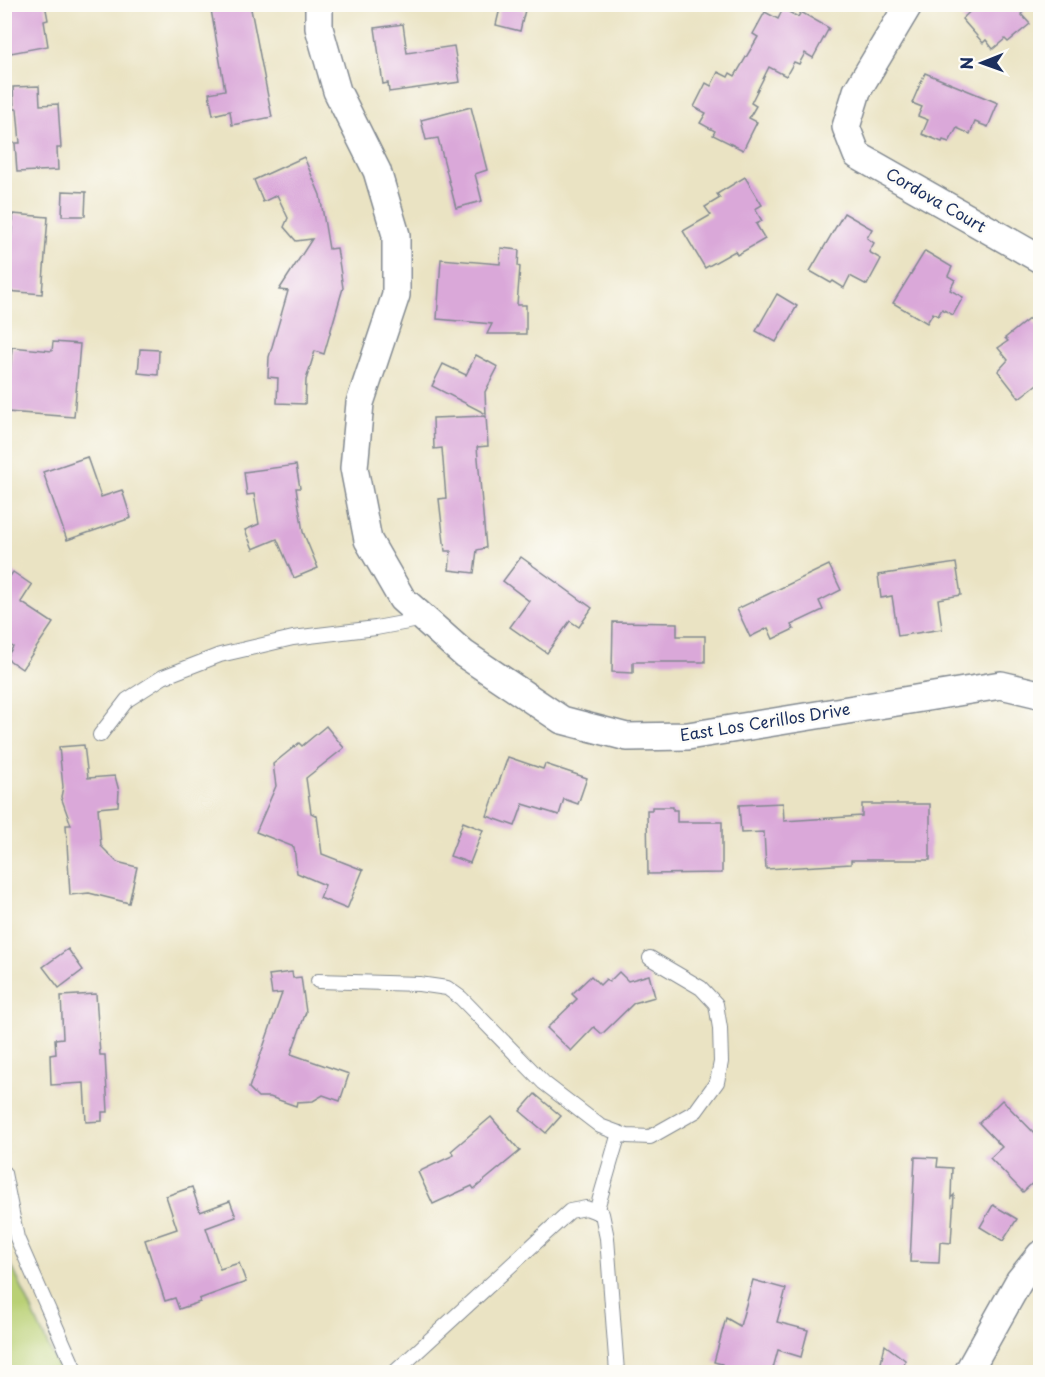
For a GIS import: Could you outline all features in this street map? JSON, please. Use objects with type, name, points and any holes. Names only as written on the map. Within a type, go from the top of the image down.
[{"type":"street","name":"East Los Cerillos Drive","points":[[319,4],[319,28],[337,91],[377,171],[396,235],[396,295],[360,404],[354,468],[368,540],[402,599],[464,654],[562,720],[627,737],[688,736],[1001,685],[1039,694]]},
{"type":"street","name":"Cordova Court","points":[[909,4],[857,91],[846,127],[857,155],[1041,259]]},
{"type":"street","points":[[968,1372],[1019,1281],[1041,1255]]},
{"type":"lane","points":[[100,735],[127,700],[163,677],[220,655],[293,638],[376,628],[424,619]]},
{"type":"lane","points":[[318,981],[419,984],[447,988],[460,998],[544,1083],[600,1126],[627,1136],[650,1137],[696,1111],[717,1082],[721,1062],[720,1028],[716,1004],[701,988],[650,958]]},
{"type":"lane","points":[[596,1212],[619,1133]]},
{"type":"lane","points":[[4,1173],[17,1238],[76,1372]]},
{"type":"lane","points":[[395,1372],[570,1211],[586,1208],[602,1214],[608,1238],[617,1372]]},
{"type":"green space","points":[[5,1251],[60,1372],[5,1372]]},
{"type":"building","points":[[4,4],[45,4],[48,20],[44,21],[48,46],[11,53],[4,18]]},
{"type":"building","points":[[210,4],[250,4],[272,117],[232,125],[230,111],[213,115],[209,93],[225,90]]},
{"type":"building","points":[[501,4],[525,10],[520,31],[496,25]]},
{"type":"building","points":[[978,4],[1032,4],[1021,14],[1030,24],[1008,42],[1005,39],[993,49],[986,40],[983,43],[962,19]]},
{"type":"building","points":[[783,9],[798,17],[801,12],[829,28],[813,58],[805,53],[799,64],[794,62],[786,76],[769,67],[751,103],[756,106],[749,118],[757,122],[743,150],[713,135],[715,131],[700,123],[706,113],[694,107],[706,83],[711,86],[718,72],[728,77],[730,73],[735,76],[758,37],[753,34],[765,12],[778,19]]},
{"type":"building","points":[[403,24],[407,53],[454,46],[460,82],[389,92],[388,83],[383,84],[375,28]]},
{"type":"building","points":[[925,73],[998,103],[988,127],[975,122],[970,134],[957,128],[949,142],[943,140],[942,142],[922,134],[928,120],[918,116],[922,107],[912,103]]},
{"type":"building","points":[[39,86],[40,105],[58,104],[61,148],[57,148],[58,170],[17,172],[15,143],[20,143],[13,87]]},
{"type":"building","points":[[471,107],[487,170],[475,174],[482,201],[456,208],[438,138],[426,140],[421,120]]},
{"type":"building","points":[[304,157],[320,195],[329,249],[337,248],[343,288],[324,354],[315,351],[306,380],[305,404],[277,403],[278,378],[268,377],[269,357],[288,291],[279,290],[312,239],[296,241],[284,227],[288,218],[277,195],[263,202],[254,180]]},
{"type":"building","points":[[745,177],[762,205],[755,209],[762,221],[756,224],[765,239],[737,255],[735,251],[705,268],[683,231],[711,215],[705,207],[720,198],[717,194]]},
{"type":"building","points":[[63,191],[86,192],[85,216],[62,216]]},
{"type":"building","points":[[844,213],[872,229],[867,238],[874,243],[869,252],[881,259],[867,285],[850,276],[844,288],[810,271]]},
{"type":"building","points":[[13,214],[48,217],[42,294],[7,291]]},
{"type":"building","points":[[501,248],[519,250],[517,305],[526,305],[526,334],[487,334],[492,324],[437,319],[441,259],[500,264]]},
{"type":"building","points":[[925,251],[952,267],[948,276],[955,280],[950,290],[963,297],[953,315],[942,309],[938,316],[933,313],[927,323],[893,303]]},
{"type":"building","points":[[777,294],[797,306],[776,342],[756,331]]},
{"type":"building","points":[[1030,318],[1041,332],[1041,381],[1019,398],[998,371],[1008,360],[998,348],[1008,341],[1005,338]]},
{"type":"building","points":[[53,342],[80,344],[74,417],[7,412],[8,398],[4,398],[4,372],[10,373],[12,347],[52,351]]},
{"type":"building","points":[[140,349],[159,350],[158,375],[138,373]]},
{"type":"building","points":[[476,355],[498,367],[485,392],[486,414],[432,386],[443,364],[466,375]]},
{"type":"building","points":[[486,416],[488,446],[477,447],[486,548],[477,550],[474,573],[449,570],[451,551],[445,551],[439,499],[446,498],[442,448],[434,449],[433,418]]},
{"type":"building","points":[[87,457],[101,497],[122,490],[131,518],[67,540],[43,472]]},
{"type":"building","points":[[296,465],[300,488],[296,488],[303,532],[318,568],[294,578],[277,539],[253,549],[245,530],[259,524],[254,494],[247,495],[244,472]]},
{"type":"building","points":[[521,557],[592,608],[579,627],[570,621],[547,653],[510,627],[529,601],[503,581]]},
{"type":"building","points":[[956,563],[961,595],[938,599],[942,629],[898,636],[892,596],[881,598],[878,575]]},
{"type":"building","points":[[829,565],[841,590],[819,601],[823,610],[791,625],[794,629],[773,639],[768,628],[750,637],[737,609]]},
{"type":"building","points":[[13,572],[32,585],[21,602],[53,623],[22,669],[6,658],[13,647],[4,641],[4,585]]},
{"type":"building","points":[[613,622],[677,623],[677,636],[705,636],[705,662],[633,662],[633,673],[612,672]]},
{"type":"building","points":[[326,726],[344,748],[306,778],[311,813],[317,816],[322,854],[363,870],[347,909],[320,898],[325,885],[297,873],[294,847],[256,832],[276,786],[273,764],[299,743],[302,746]]},
{"type":"building","points":[[84,745],[88,778],[115,776],[119,791],[118,806],[98,808],[101,846],[117,862],[137,867],[129,903],[89,893],[70,895],[66,825],[71,825],[61,797],[63,787],[59,747]]},
{"type":"building","points":[[508,757],[543,769],[545,764],[587,778],[578,804],[564,799],[559,815],[523,804],[515,826],[487,816]]},
{"type":"building","points":[[783,803],[784,821],[862,816],[862,804],[930,804],[930,860],[851,860],[851,864],[766,869],[764,832],[741,833],[739,805]]},
{"type":"building","points":[[652,807],[673,807],[673,810],[677,810],[677,822],[722,822],[722,873],[648,874],[647,810],[652,810]]},
{"type":"building","points":[[463,822],[483,830],[470,863],[450,856]]},
{"type":"building","points":[[68,949],[83,970],[59,988],[43,967]]},
{"type":"building","points":[[292,972],[293,978],[301,977],[306,1012],[291,1054],[349,1074],[340,1101],[323,1095],[313,1101],[297,1102],[296,1106],[270,1097],[258,1097],[249,1088],[282,993],[272,994],[269,975]]},
{"type":"building","points":[[619,972],[628,981],[649,975],[655,997],[634,1003],[602,1034],[594,1027],[571,1051],[547,1028],[577,999],[572,994],[591,976],[600,985],[606,979],[609,982]]},
{"type":"building","points":[[96,994],[100,1055],[105,1055],[108,1112],[102,1112],[102,1121],[86,1122],[84,1083],[51,1085],[50,1055],[56,1054],[55,1039],[63,1038],[61,996]]},
{"type":"building","points":[[535,1094],[561,1116],[546,1133],[520,1111]]},
{"type":"building","points":[[1002,1100],[1041,1140],[1041,1175],[1023,1192],[990,1158],[1002,1147],[979,1123]]},
{"type":"building","points":[[491,1117],[520,1151],[474,1189],[472,1186],[433,1204],[418,1172],[454,1155],[451,1151]]},
{"type":"building","points":[[915,1157],[938,1158],[937,1167],[952,1168],[951,1198],[954,1195],[951,1243],[940,1242],[939,1263],[910,1262]]},
{"type":"building","points":[[192,1187],[200,1212],[230,1201],[236,1217],[206,1228],[220,1269],[239,1263],[246,1282],[179,1309],[175,1298],[165,1301],[145,1240],[177,1229],[166,1196]]},
{"type":"building","points":[[993,1205],[1017,1219],[1003,1241],[980,1227]]},
{"type":"building","points":[[753,1280],[786,1289],[777,1322],[808,1330],[801,1357],[778,1350],[772,1372],[738,1372],[721,1368],[722,1364],[714,1362],[726,1318],[740,1326]]},
{"type":"building","points":[[885,1345],[905,1360],[903,1372],[879,1372]]}]
